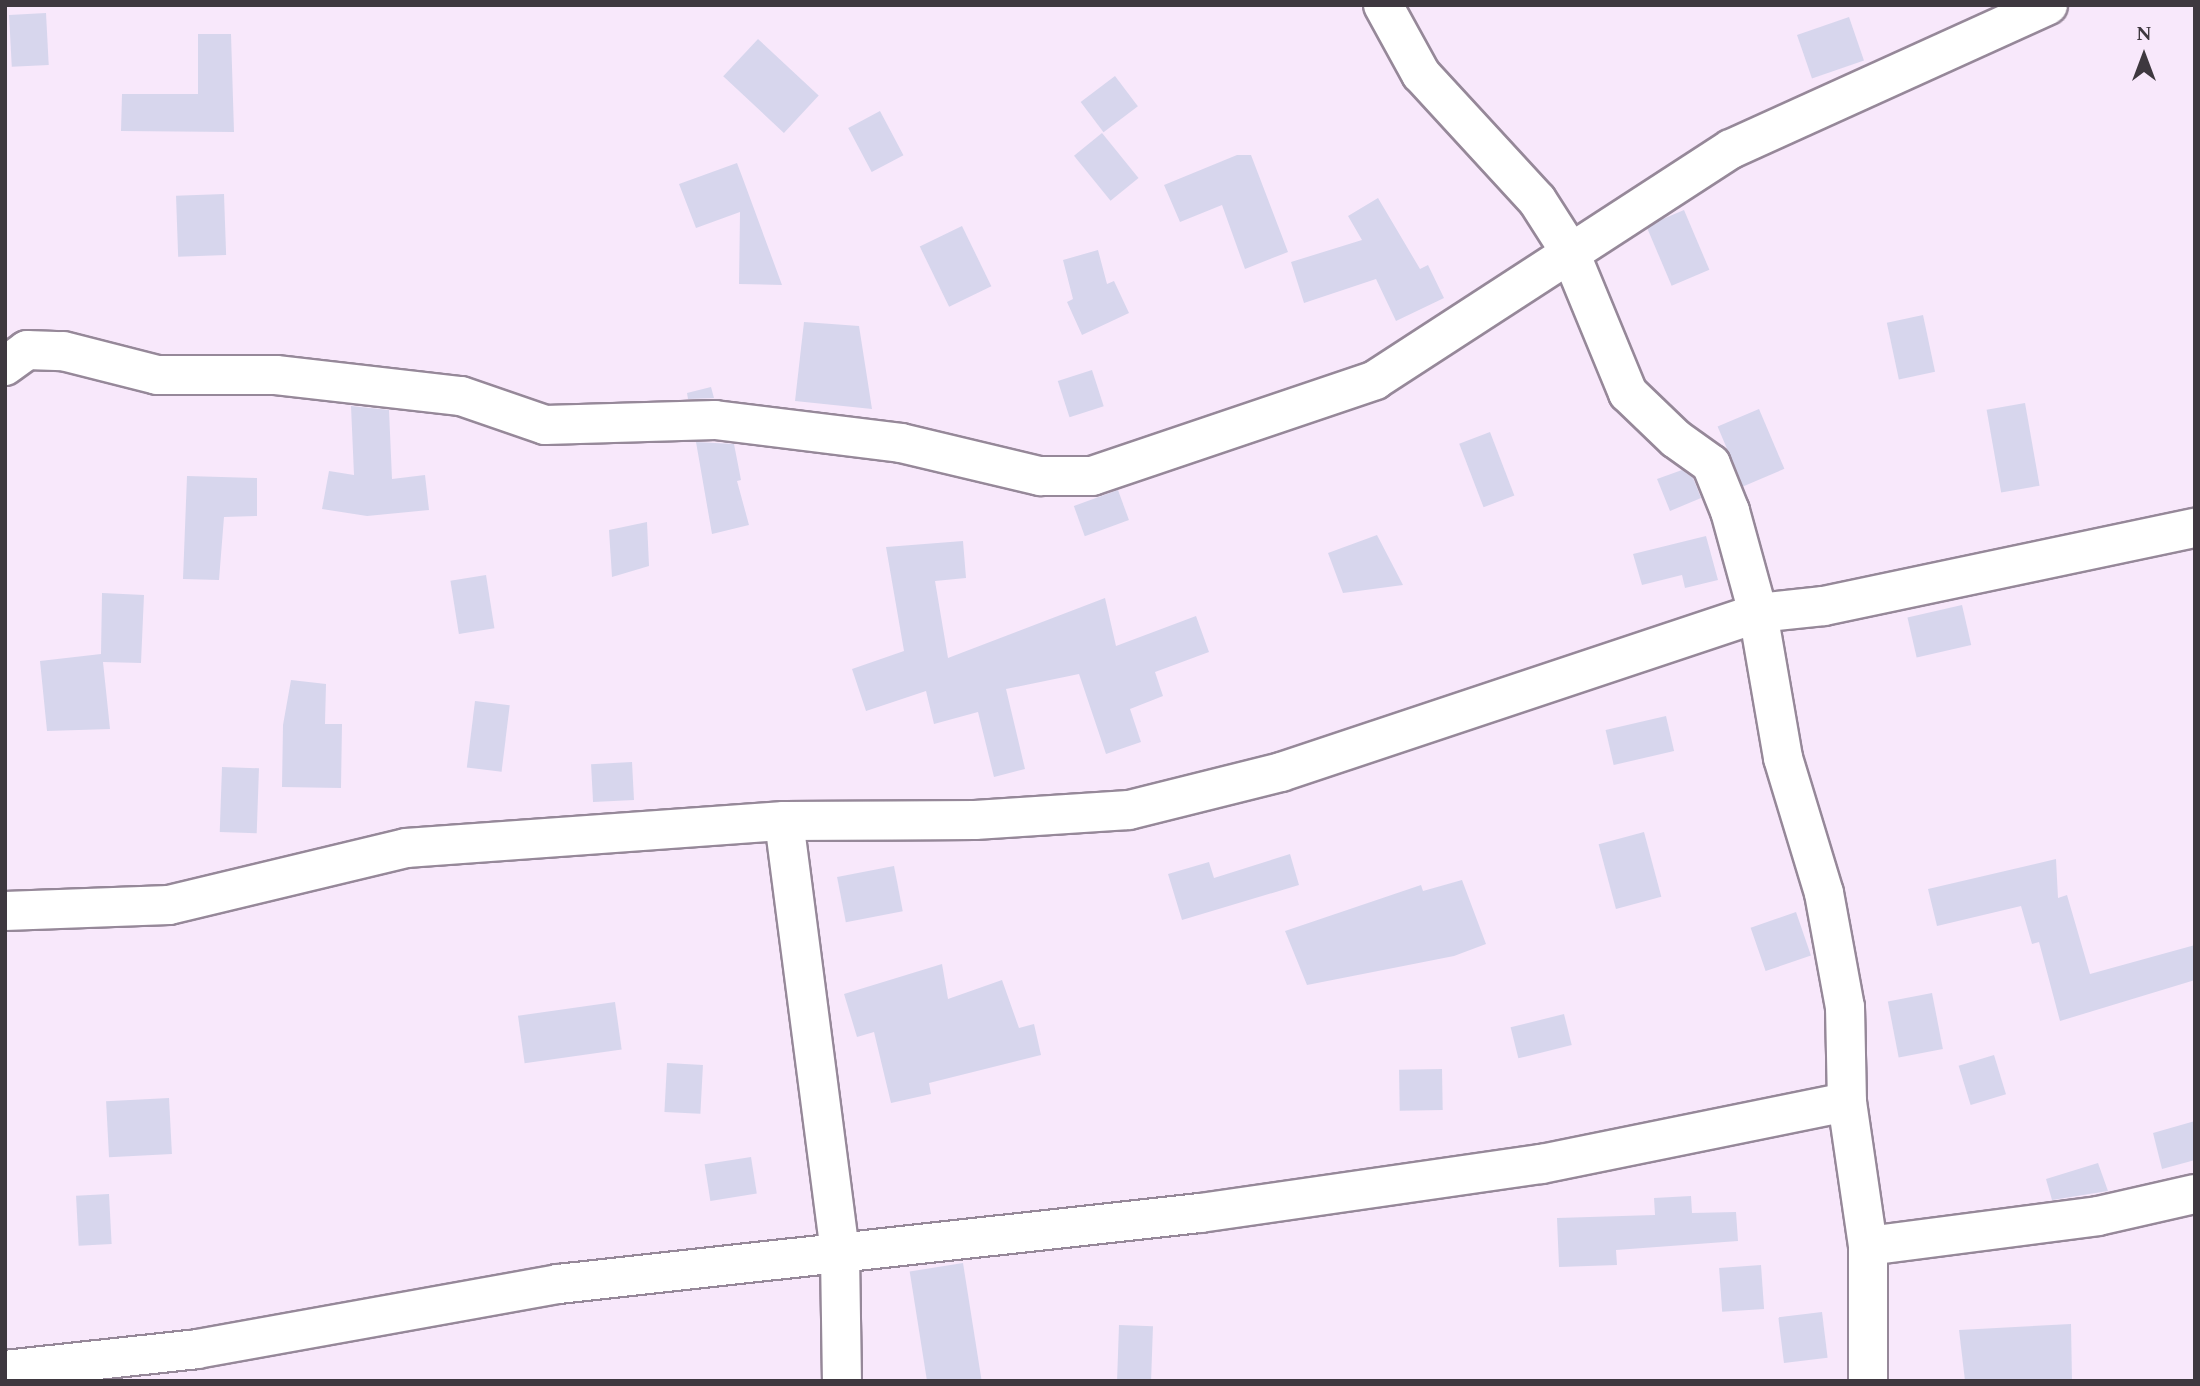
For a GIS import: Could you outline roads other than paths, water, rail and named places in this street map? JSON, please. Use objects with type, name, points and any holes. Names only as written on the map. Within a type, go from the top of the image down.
[{"type":"street","points":[[1383,5],[1421,74],[1537,200],[1569,250],[1628,393],[1676,439],[1711,464],[1730,511],[1758,613],[1783,758],[1824,893],[1843,994],[1847,1102],[1868,1246],[1868,1381]]},
{"type":"street","points":[[5,366],[27,351],[63,351],[103,358],[157,375],[276,375],[461,396],[545,425],[715,420],[901,443],[1040,476],[1092,477],[1375,380],[1569,250],[1731,149],[2048,5]]},
{"type":"street","points":[[5,911],[169,905],[406,848],[783,821],[975,820],[1129,810],[1281,772],[1758,613],[1824,606],[2195,528]]},
{"type":"street","points":[[783,821],[840,1255],[842,1381]]},
{"type":"street","points":[[5,1370],[197,1349],[558,1284],[840,1255],[1200,1213],[1528,1166],[1847,1102]]},
{"type":"street","points":[[1868,1246],[2098,1216],[2195,1194]]}]
